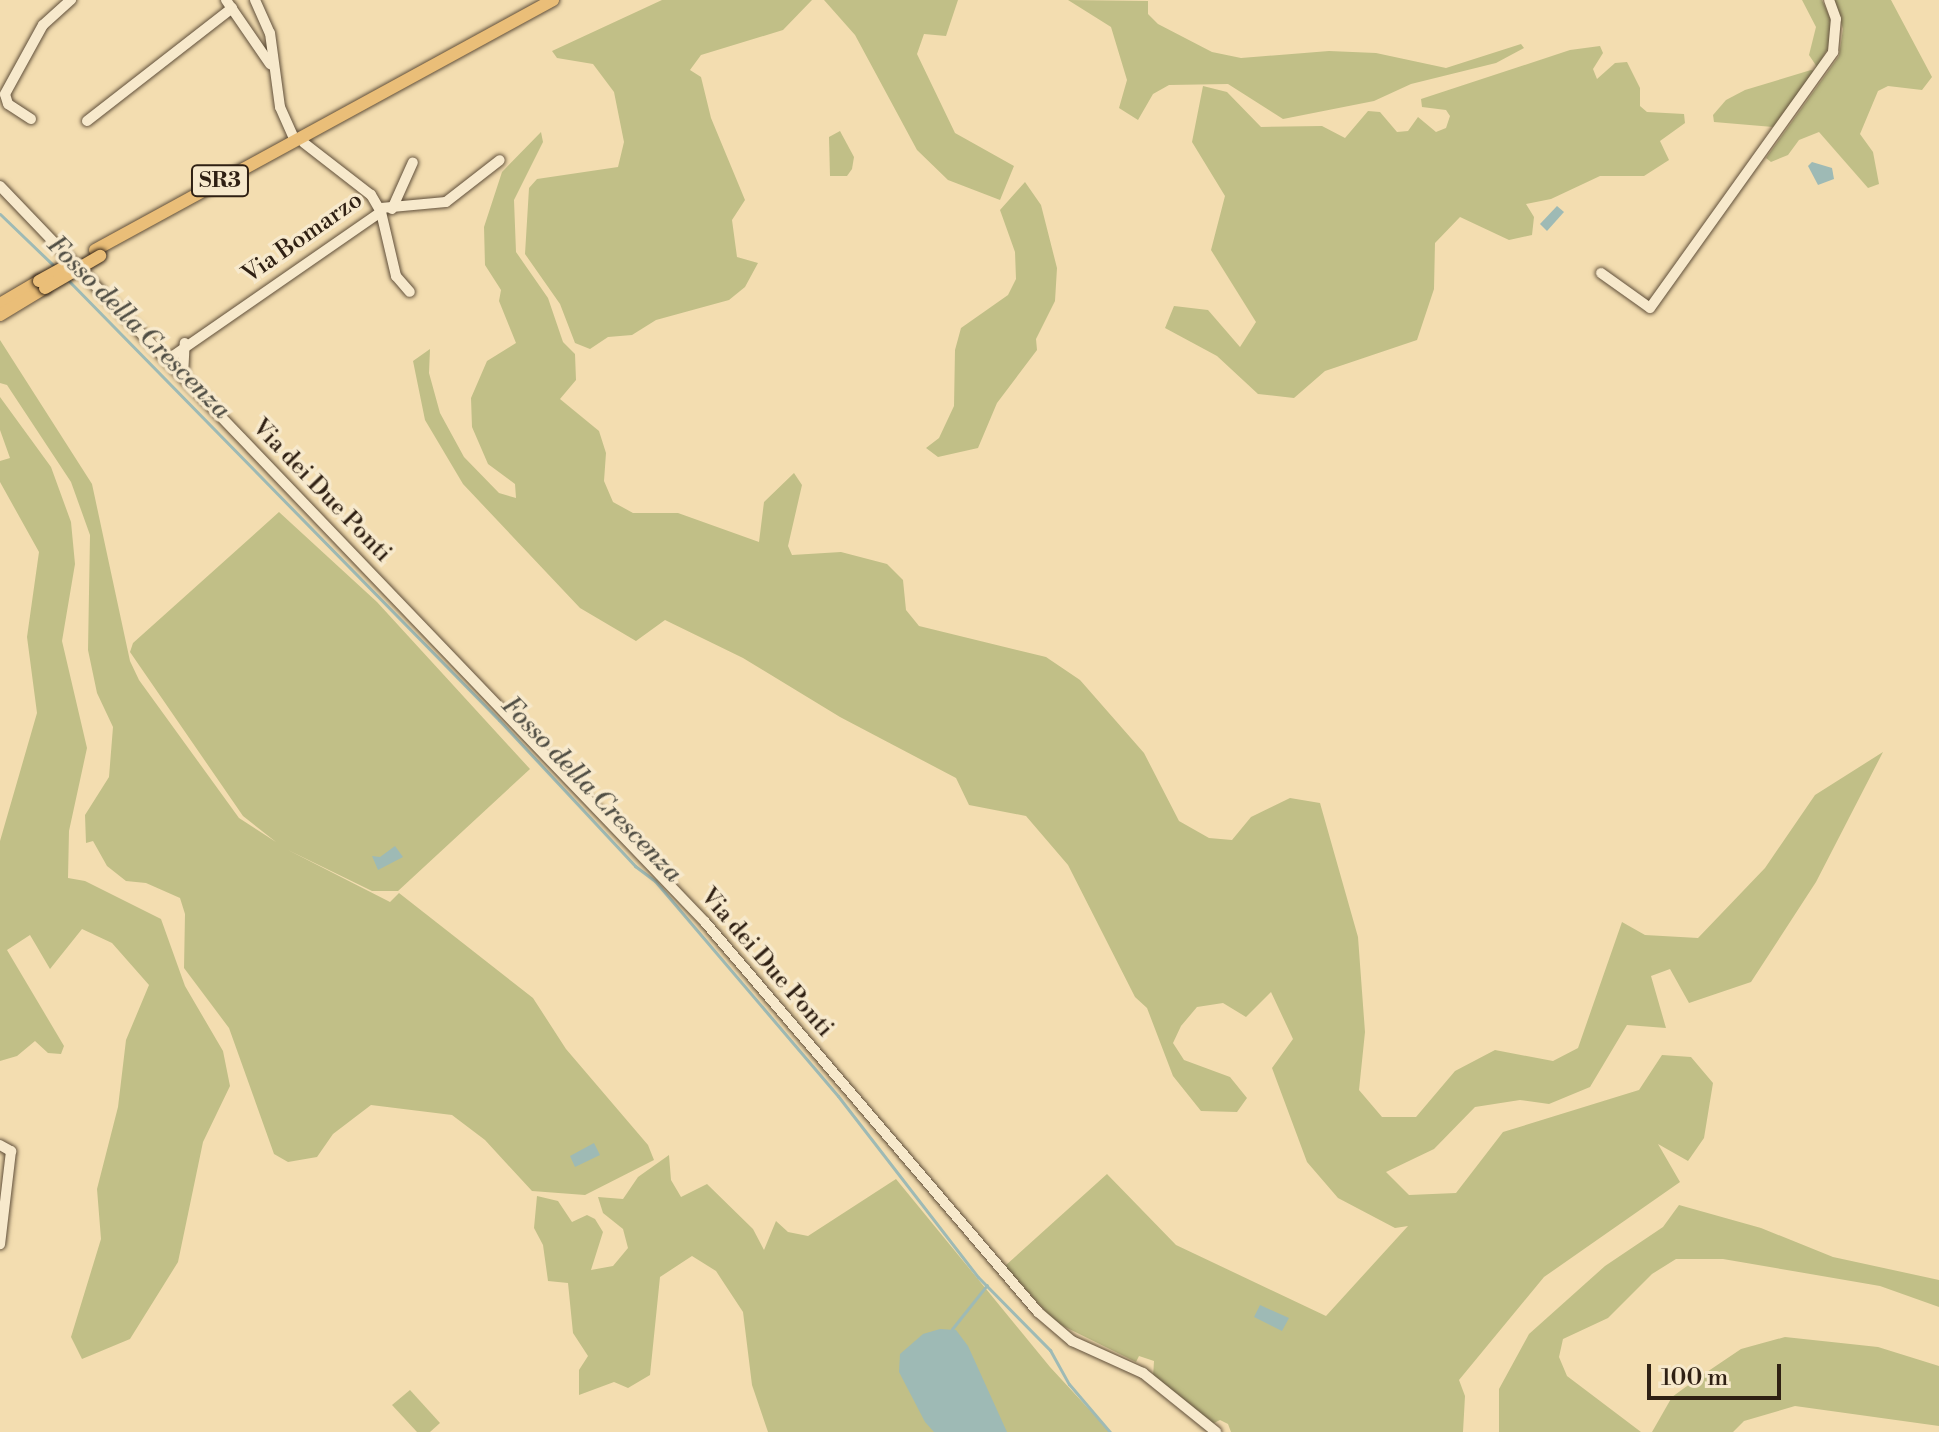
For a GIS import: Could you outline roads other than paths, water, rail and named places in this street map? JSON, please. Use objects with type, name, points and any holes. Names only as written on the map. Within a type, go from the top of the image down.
[{"type":"main road","name":"SR3","points":[[0,304],[42,285],[553,0]]},
{"type":"main road","name":"SR3","points":[[0,315],[42,285]]},
{"type":"street","points":[[31,119],[8,104],[5,94],[43,25],[71,0]]},
{"type":"street","name":"Via Bomarzo","points":[[167,360],[185,343],[384,209],[299,141],[280,107],[271,68],[270,33],[255,0]]},
{"type":"street","points":[[1601,273],[1650,308],[1833,52],[1838,40],[1829,0]]},
{"type":"street","points":[[87,121],[229,4]]},
{"type":"street","name":"Via Bomarzo","points":[[229,4],[271,68]]},
{"type":"street","points":[[384,209],[446,202],[500,160]]},
{"type":"street","points":[[410,292],[396,276],[384,209],[413,162]]},
{"type":"street","name":"Via dei Due Ponti","points":[[0,186],[705,922],[1038,1312],[1072,1341],[1143,1373],[1216,1432]]},
{"type":"street","points":[[183,376],[185,343]]},
{"type":"street","points":[[0,1145],[11,1151],[0,1244]]},
{"type":"water","points":[[1812,162],[1832,168],[1834,179],[1818,185],[1808,166]]},
{"type":"water","points":[[1557,206],[1564,212],[1547,231],[1540,224]]},
{"type":"water","points":[[395,846],[403,857],[378,870],[372,856],[380,857]]},
{"type":"water","points":[[594,1143],[600,1155],[575,1167],[570,1156]]},
{"type":"water","points":[[1260,1305],[1289,1318],[1282,1331],[1254,1317]]},
{"type":"water","points":[[940,1329],[956,1330],[968,1346],[1007,1432],[934,1432],[925,1422],[899,1372],[900,1354],[923,1334]]},
{"type":"waterway","name":"Fosso della Crescenza","points":[[0,214],[55,267]]},
{"type":"waterway","name":"Fosso della Crescenza","points":[[66,278],[499,720],[635,866],[655,881],[838,1096],[978,1277],[1050,1350],[1069,1384],[1110,1432]]},
{"type":"waterway","points":[[952,1329],[987,1285]]}]
